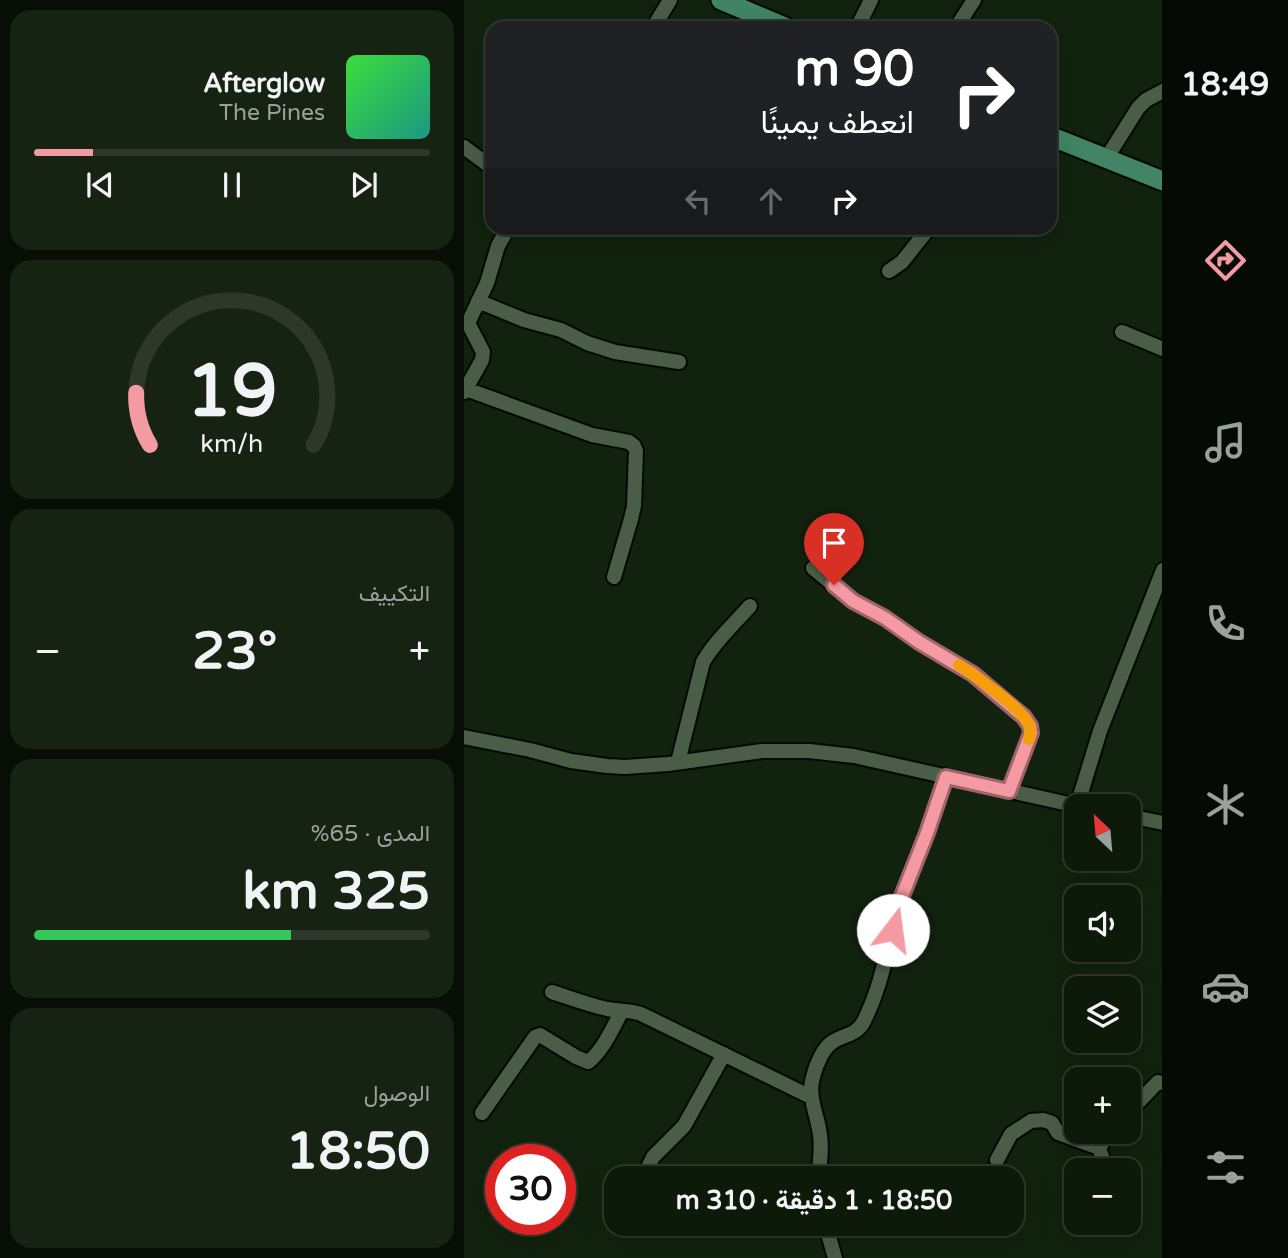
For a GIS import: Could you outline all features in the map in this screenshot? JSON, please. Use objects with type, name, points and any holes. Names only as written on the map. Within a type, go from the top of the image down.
[{"type":"main road","points":[[721,0],[760,21]]},
{"type":"main road","points":[[1057,139],[1162,181]]},
{"type":"street","points":[[657,21],[670,0]]},
{"type":"street","points":[[860,21],[871,0]]},
{"type":"street","points":[[960,21],[974,0]]},
{"type":"street","points":[[1106,159],[1138,108],[1162,91]]},
{"type":"street","points":[[464,147],[485,163]]},
{"type":"street","points":[[504,235],[487,283],[471,316],[469,326],[483,352],[465,391],[592,435],[629,442],[634,446],[634,506],[614,577]]},
{"type":"street","points":[[889,271],[902,262],[923,235]]},
{"type":"street","points":[[478,301],[615,352],[679,362]]},
{"type":"street","points":[[1122,332],[1162,349]]},
{"type":"street","points":[[813,568],[853,601],[885,618],[973,674],[1024,717],[1031,733],[1009,791]]},
{"type":"street","points":[[1082,794],[1100,731],[1162,570]]},
{"type":"street","points":[[678,762],[703,662],[721,636],[750,606]]},
{"type":"street","points":[[464,737],[588,764],[625,767],[762,751],[809,751],[854,756],[1064,803]]},
{"type":"street","points":[[819,1166],[821,1142],[811,1097],[812,1078],[823,1052],[834,1040],[853,1034],[863,1024],[883,972],[902,896],[946,777]]},
{"type":"street","points":[[1141,819],[1162,823]]},
{"type":"street","points":[[552,992],[596,1006],[641,1014],[811,1097]]},
{"type":"street","points":[[482,1113],[535,1037],[540,1035],[588,1062],[602,1046],[622,1011]]},
{"type":"street","points":[[649,1166],[653,1157],[684,1126],[724,1055]]},
{"type":"street","points":[[1141,1100],[1156,1084],[1162,1083]]},
{"type":"street","points":[[997,1160],[1011,1134],[1031,1121],[1043,1120],[1052,1123],[1058,1133],[1099,1147]]},
{"type":"street","points":[[1099,1147],[1103,1158]]},
{"type":"street","points":[[829,1236],[835,1258]]},
{"type":"slow traffic","points":[[959,665],[989,686],[1024,717],[1030,726],[1029,739]]},
{"type":"route","points":[[834,585],[853,601],[885,618],[973,674],[1024,717],[1030,726],[1028,744],[1009,791],[946,777],[902,896],[893,930]]}]
